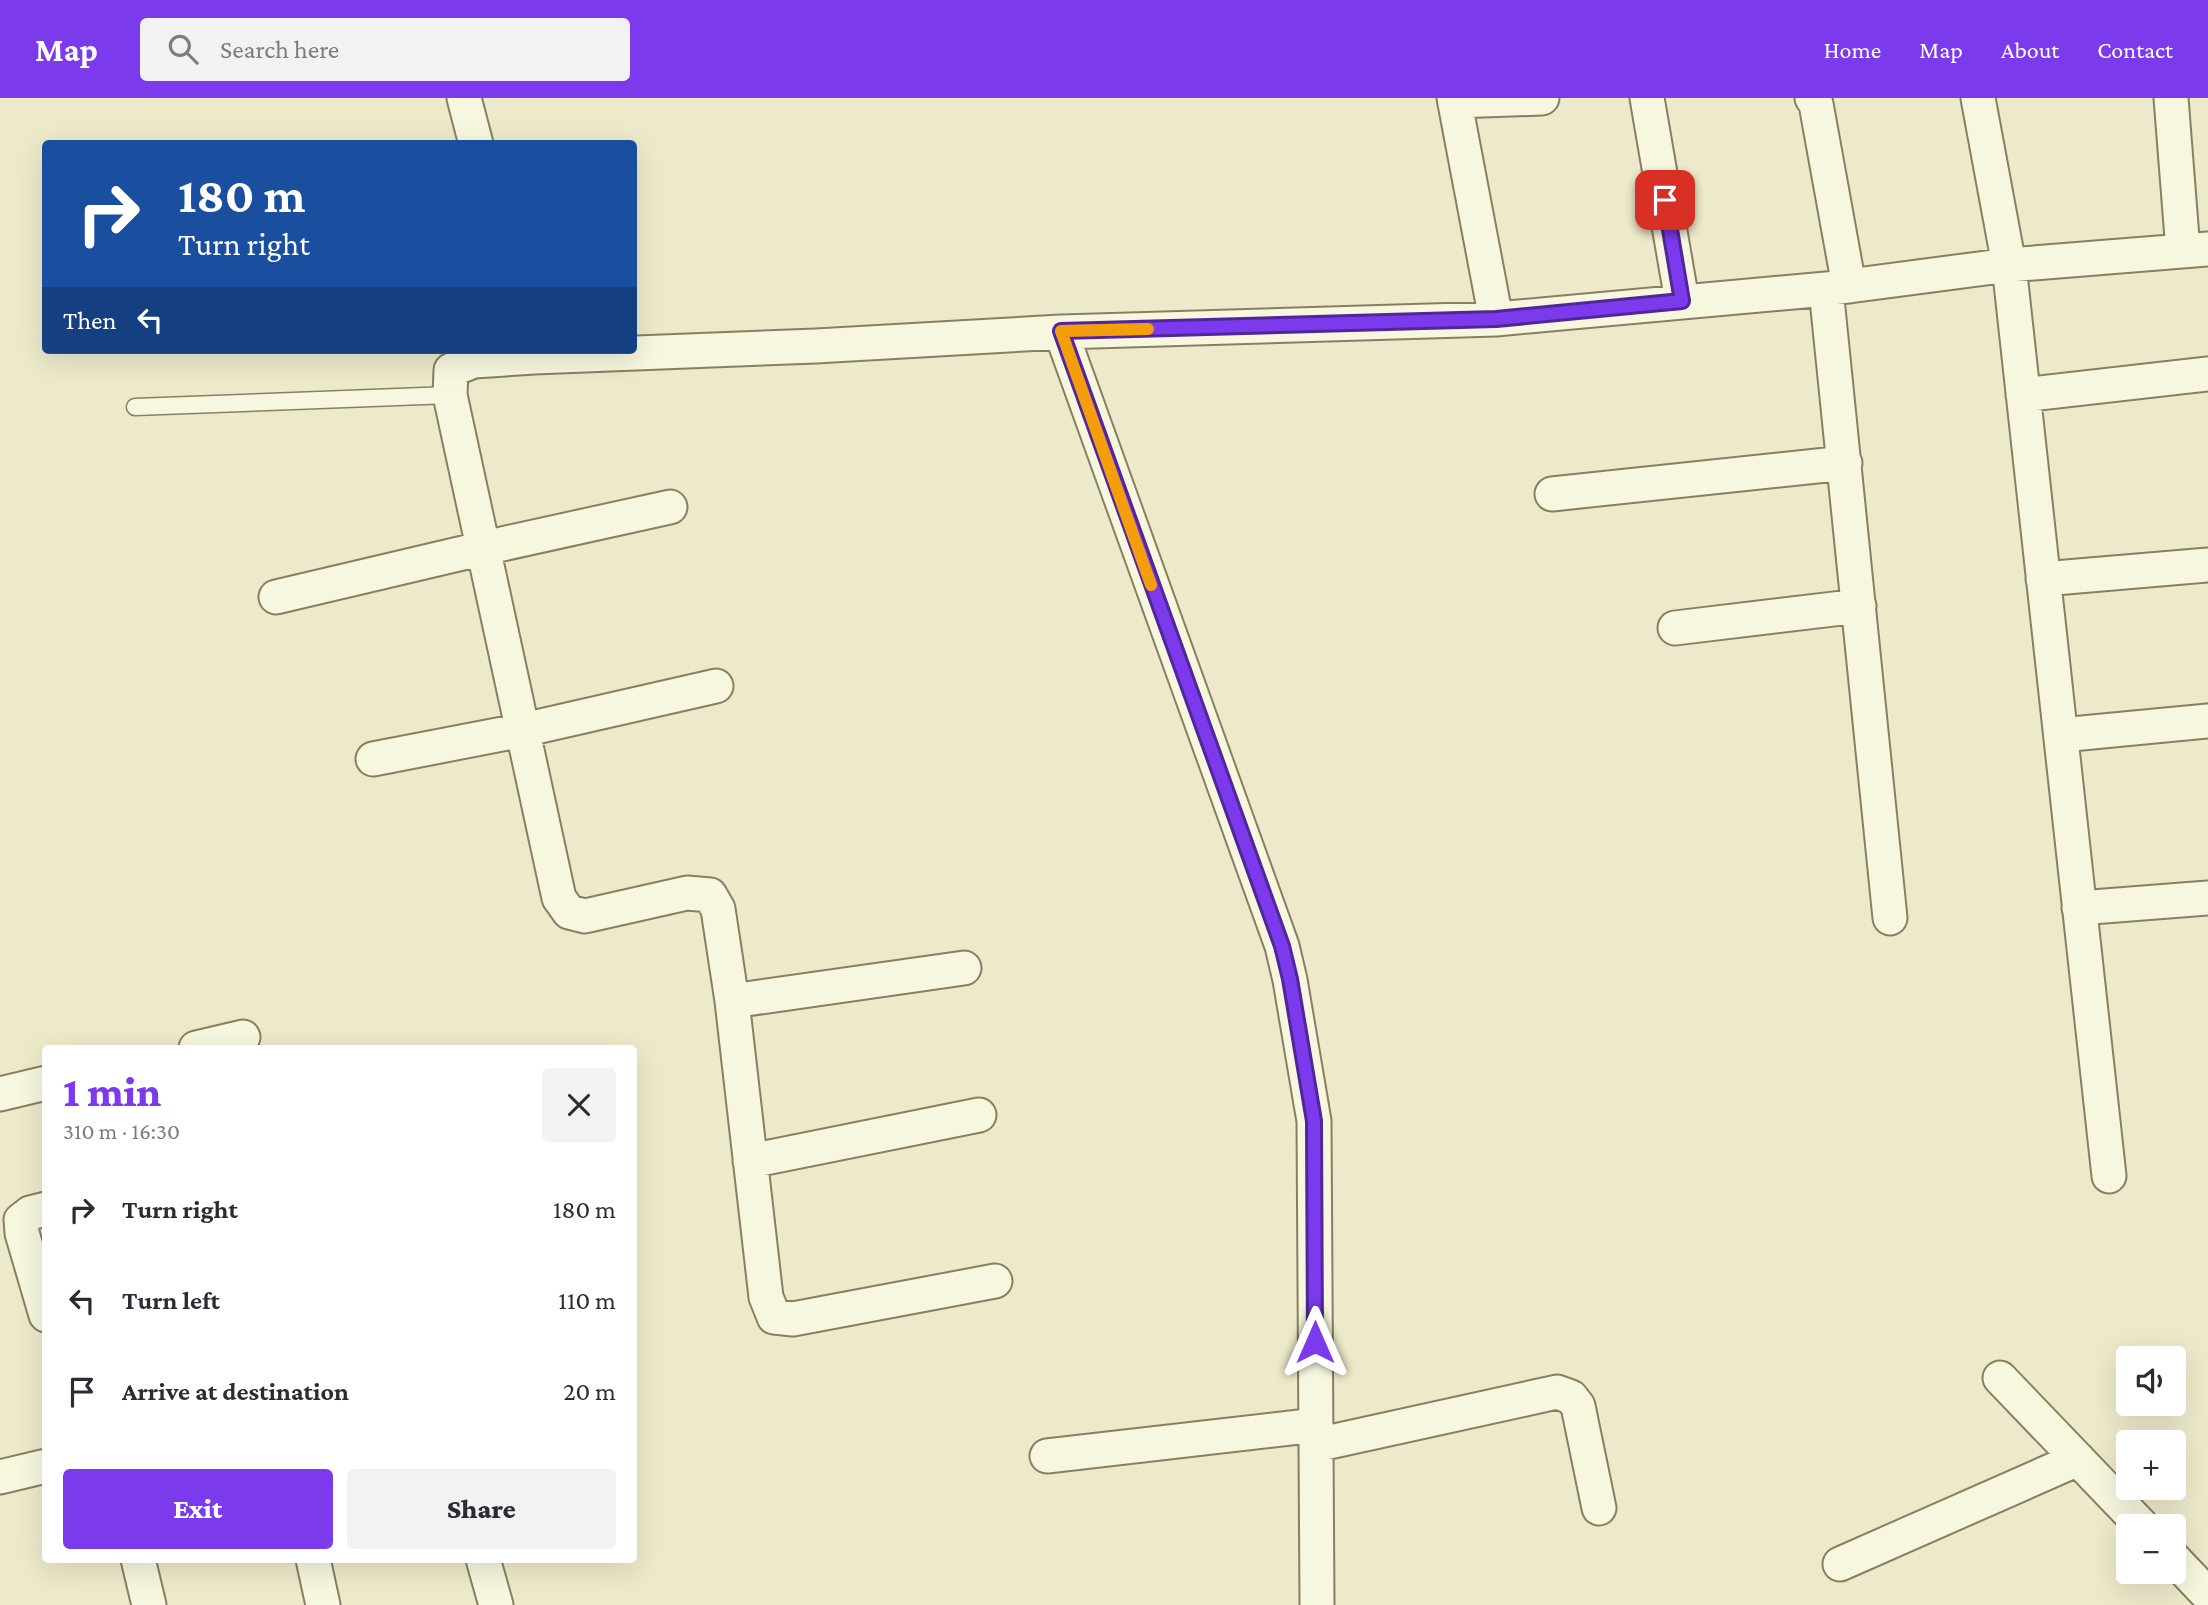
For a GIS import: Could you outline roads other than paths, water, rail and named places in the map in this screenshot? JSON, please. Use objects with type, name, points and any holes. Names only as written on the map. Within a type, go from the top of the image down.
[{"type":"street","points":[[464,98],[475,140]]},
{"type":"street","points":[[1496,319],[1455,99],[1542,98]]},
{"type":"street","points":[[1647,98],[1682,301]]},
{"type":"street","points":[[1812,98],[1816,104],[1838,287],[1845,463],[1890,918]]},
{"type":"street","points":[[1978,98],[2009,265],[2109,1175]]},
{"type":"street","points":[[637,351],[816,346],[1061,331],[1496,319],[1838,287],[2009,265],[2195,250],[2171,98]]},
{"type":"street","points":[[1061,331],[1282,946],[1290,979],[1314,1121],[1317,1605]]},
{"type":"street","points":[[533,354],[474,361],[451,370],[450,396],[559,898],[569,912],[585,916],[687,892],[710,895],[718,909],[732,1001],[766,1297],[774,1317],[793,1319],[995,1281]]},
{"type":"street","points":[[2023,394],[2208,374]]},
{"type":"street","points":[[1552,494],[1845,463]]},
{"type":"street","points":[[276,597],[670,508]]},
{"type":"street","points":[[2043,579],[2208,565]]},
{"type":"street","points":[[1675,628],[1859,606]]},
{"type":"street","points":[[373,759],[523,730],[716,686]]},
{"type":"street","points":[[2061,735],[2208,721]]},
{"type":"street","points":[[2079,908],[2208,898]]},
{"type":"street","points":[[732,1001],[964,968]]},
{"type":"street","points":[[209,1045],[243,1037]]},
{"type":"street","points":[[0,1094],[42,1084]]},
{"type":"street","points":[[750,1161],[979,1115]]},
{"type":"street","points":[[42,1210],[30,1213],[21,1220],[22,1233],[42,1301]]},
{"type":"street","points":[[2000,1378],[2131,1514]]},
{"type":"street","points":[[1047,1456],[1316,1435],[1557,1392],[1571,1397],[1578,1406],[1599,1508]]},
{"type":"street","points":[[1840,1564],[2078,1459]]},
{"type":"street","points":[[0,1477],[42,1467]]},
{"type":"street","points":[[139,1563],[149,1605]]},
{"type":"street","points":[[314,1563],[323,1605]]},
{"type":"street","points":[[484,1563],[496,1605]]},
{"type":"street","points":[[2186,1572],[2208,1596],[2189,1605]]},
{"type":"lane","points":[[135,407],[450,396]]}]
